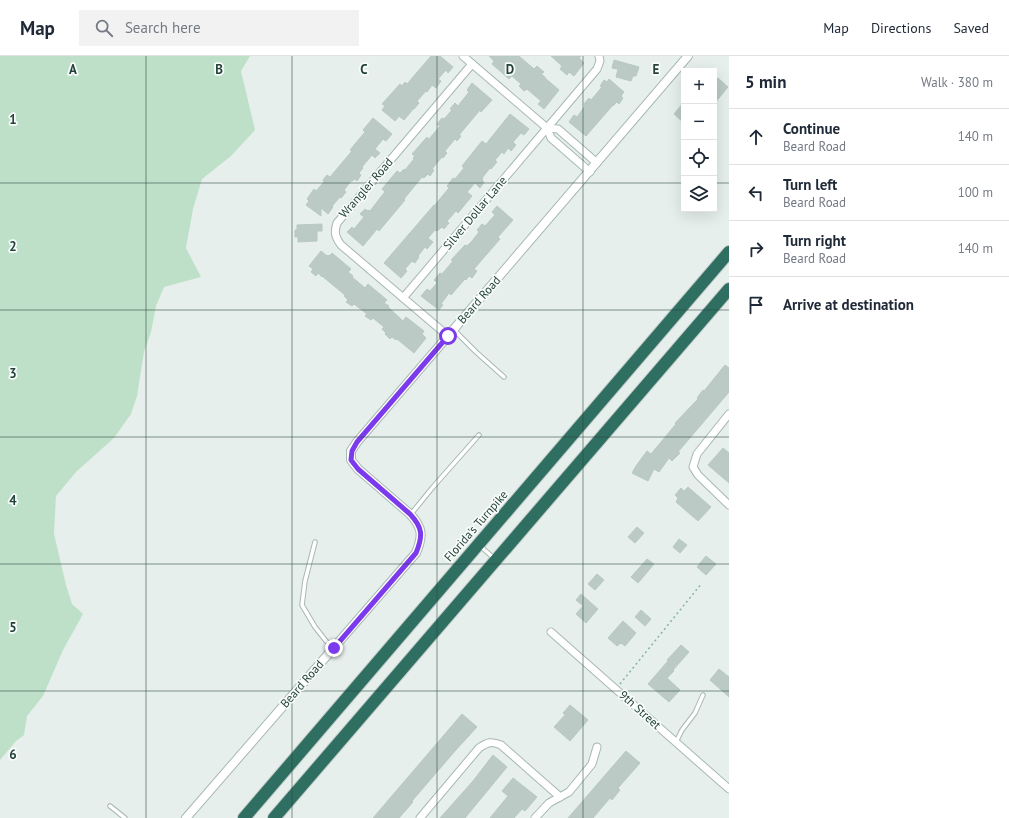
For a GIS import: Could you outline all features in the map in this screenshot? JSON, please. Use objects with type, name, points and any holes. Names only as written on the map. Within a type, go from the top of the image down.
[{"type":"highway","name":"Florida's Turnpike","points":[[244,818],[729,252]]},
{"type":"highway","points":[[274,818],[729,289]]},
{"type":"street","points":[[462,56],[547,128],[551,138],[590,172]]},
{"type":"street","name":"Silver Dollar Lane","points":[[403,298],[597,69],[600,62],[599,56]]},
{"type":"street","name":"Beard Road","points":[[186,818],[416,553],[421,533],[418,522],[358,469],[351,460],[352,451],[357,442],[688,56]]},
{"type":"street","name":"Wrangler Road","points":[[451,333],[403,298],[341,245],[336,238],[335,231],[337,223],[472,64]]},
{"type":"street","points":[[547,128],[558,129],[597,163]]},
{"type":"street","points":[[570,155],[578,146]]},
{"type":"street","points":[[729,414],[696,454],[693,467],[698,475],[729,505]]},
{"type":"street","name":"9th Street","points":[[551,632],[729,789]]},
{"type":"street","points":[[420,818],[479,748],[486,743],[494,742],[500,745],[560,797]]},
{"type":"street","points":[[535,818],[549,803],[569,792],[592,764],[597,747]]},
{"type":"lane","points":[[451,333],[476,352],[504,377]]},
{"type":"lane","points":[[410,514],[479,435]]},
{"type":"lane","points":[[315,542],[305,581],[302,606],[326,641],[334,648]]},
{"type":"lane","points":[[478,544],[496,560]]},
{"type":"lane","points":[[676,742],[682,730],[695,713],[703,695]]},
{"type":"lane","points":[[110,806],[125,818]]},
{"type":"path","points":[[616,688],[702,583]]},
{"type":"green space","points":[[0,56],[250,56],[241,71],[255,130],[231,156],[202,179],[193,209],[186,248],[201,277],[164,287],[156,306],[151,332],[144,352],[137,396],[131,414],[114,438],[76,472],[56,496],[54,534],[72,604],[83,614],[63,650],[43,696],[27,716],[24,735],[16,741],[0,760]]},
{"type":"building","points":[[431,56],[440,56],[453,67],[448,73],[446,70],[438,79],[441,81],[436,88],[432,85],[427,92],[426,91],[417,101],[419,103],[404,120],[399,116],[395,121],[382,110],[385,106],[382,104],[400,84],[402,86],[405,82],[407,84]]},
{"type":"building","points":[[489,56],[519,56],[534,69],[537,66],[544,72],[541,74],[559,90],[544,109],[538,104],[541,101],[527,89],[524,91],[519,86],[521,84],[512,76],[509,79],[492,64],[494,61]]},
{"type":"building","points":[[551,56],[581,56],[579,58],[584,63],[574,76],[569,72],[567,75],[560,69],[562,66]]},
{"type":"building","points":[[614,60],[639,67],[636,76],[633,76],[631,81],[616,77],[618,69],[612,68]]},
{"type":"building","points":[[718,78],[728,87],[717,100]]},
{"type":"building","points":[[609,79],[624,92],[621,96],[623,98],[619,104],[617,102],[613,105],[586,136],[569,122],[574,115],[577,117],[589,98],[591,100],[602,87],[600,86],[604,80],[607,82]]},
{"type":"building","points":[[472,83],[492,100],[481,112],[480,110],[459,135],[461,136],[457,141],[455,139],[445,151],[447,153],[432,169],[434,170],[430,176],[428,174],[424,178],[422,177],[379,231],[377,229],[363,246],[347,232],[352,227],[354,229],[364,217],[360,214],[365,209],[370,211],[385,192],[382,189],[397,171],[400,173],[404,169],[405,170],[414,159],[413,158],[415,156],[412,154],[427,137],[429,139],[440,126],[437,124],[452,110],[450,109],[455,103],[458,106],[469,92],[467,90]]},
{"type":"building","points":[[681,106],[681,120],[674,114]]},
{"type":"building","points":[[510,114],[529,129],[524,135],[521,133],[513,142],[516,145],[511,151],[508,148],[504,154],[502,152],[495,160],[497,162],[482,178],[484,182],[480,188],[475,183],[467,192],[472,196],[458,213],[456,211],[447,221],[449,223],[444,229],[442,227],[437,231],[435,230],[428,238],[433,242],[427,249],[425,247],[415,263],[412,261],[405,269],[407,271],[401,278],[384,263],[449,188],[447,186],[464,168],[462,166],[482,141],[486,144]]},
{"type":"building","points":[[373,118],[392,134],[386,141],[383,139],[375,149],[380,153],[375,158],[372,155],[362,167],[363,168],[359,173],[361,175],[357,181],[355,179],[351,181],[344,190],[346,192],[332,206],[333,207],[328,214],[321,208],[321,216],[306,205],[309,201],[307,199],[314,189],[316,191],[324,182],[323,180],[327,175],[330,177],[352,151],[350,150],[365,132],[363,130]]},
{"type":"building","points":[[497,206],[513,220],[498,237],[500,239],[474,269],[477,271],[472,278],[469,276],[451,295],[449,293],[441,304],[443,305],[439,310],[421,296],[427,289],[430,291],[437,283],[434,280],[440,273],[442,274],[453,261],[451,260],[465,245],[467,246],[472,241],[479,232],[477,230],[482,224],[485,226],[495,215],[492,212]]},
{"type":"building","points":[[322,224],[322,231],[317,231],[317,241],[298,242],[298,237],[295,237],[297,225]]},
{"type":"building","points":[[321,251],[327,256],[332,253],[351,269],[348,272],[353,276],[352,277],[365,288],[368,284],[387,300],[384,303],[389,306],[388,307],[403,321],[406,317],[424,331],[422,334],[426,338],[414,353],[397,339],[396,340],[392,337],[390,339],[382,329],[384,327],[373,318],[371,320],[365,316],[367,314],[354,304],[352,306],[346,302],[348,300],[344,296],[345,295],[322,276],[318,273],[316,276],[311,272],[313,269],[309,266]]},
{"type":"building","points":[[725,365],[729,368],[729,392],[678,452],[680,453],[672,461],[669,458],[659,472],[654,469],[648,481],[632,473],[647,451],[651,454],[676,424],[675,423],[698,399],[697,398],[703,390],[704,391]]},
{"type":"building","points":[[723,448],[729,453],[729,483],[708,465]]},
{"type":"building","points":[[688,487],[711,507],[698,521],[676,502],[678,498],[675,495],[681,488],[684,491]]},
{"type":"building","points":[[637,527],[644,533],[635,543],[628,537]]},
{"type":"building","points":[[679,539],[687,545],[680,553],[673,547]]},
{"type":"building","points":[[706,556],[716,564],[706,575],[697,567]]},
{"type":"building","points":[[647,559],[654,564],[638,583],[631,577]]},
{"type":"building","points":[[597,574],[604,580],[595,590],[588,584]]},
{"type":"building","points":[[581,594],[598,609],[586,623],[576,614],[583,606],[576,600]]},
{"type":"building","points":[[641,610],[651,619],[645,626],[635,617]]},
{"type":"building","points":[[623,621],[636,633],[625,646],[621,643],[617,646],[608,638]]},
{"type":"building","points":[[681,645],[689,652],[667,678],[680,690],[669,702],[648,684]]},
{"type":"building","points":[[719,669],[729,677],[729,697],[710,680]]},
{"type":"building","points":[[570,705],[588,720],[570,741],[554,727],[565,715],[563,713]]},
{"type":"building","points":[[462,714],[477,727],[412,801],[413,802],[399,818],[373,818]]},
{"type":"building","points":[[626,751],[640,763],[618,788],[620,790],[612,800],[610,798],[593,818],[568,818]]},
{"type":"building","points":[[493,755],[507,767],[465,818],[440,818],[473,781]]},
{"type":"building","points":[[513,778],[537,797],[525,811],[522,809],[514,818],[490,818],[508,796],[502,791]]},
{"type":"route","points":[[334,648],[416,553],[421,533],[418,522],[358,469],[351,460],[352,451],[357,442],[448,336]]}]
